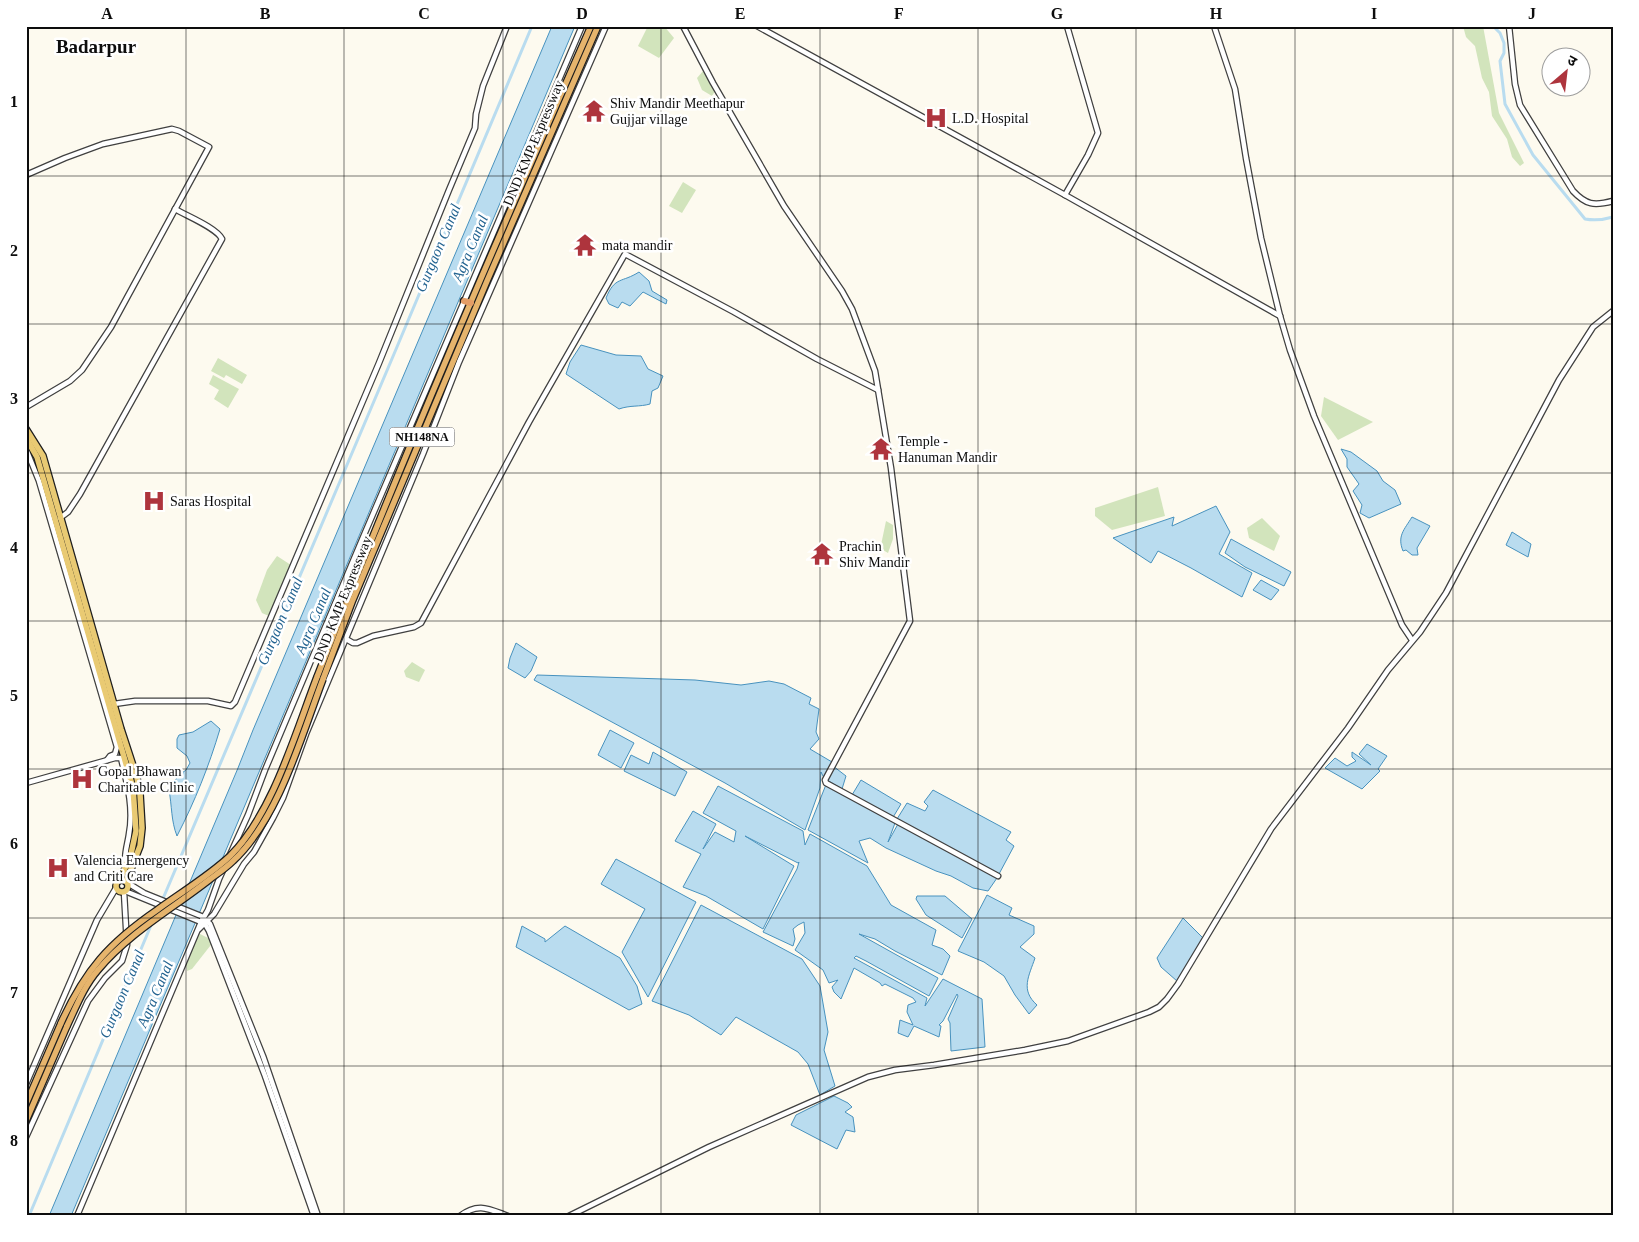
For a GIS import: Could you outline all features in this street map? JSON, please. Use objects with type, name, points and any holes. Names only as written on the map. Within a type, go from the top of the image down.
[{"type":"highway","name":"DND KMP Expressway","points":[[320,678],[390,494],[468,302],[591,26]]},
{"type":"highway","name":"DND KMP Expressway","points":[[26,1121],[64,1025],[74,994],[92,968],[136,924],[179,895],[229,857],[249,834],[265,807],[598,26]]},
{"type":"highway","name":"DND KMP Expressway","points":[[26,1104],[64,1025]]},
{"type":"main road","points":[[26,429],[43,456],[114,704],[133,788],[136,816],[134,844],[126,864],[123,881],[128,888],[125,892],[119,892],[116,888],[117,882],[123,881]]},
{"type":"main road","points":[[26,438],[37,457],[44,491],[115,715],[137,778],[142,818],[140,846],[123,881]]},
{"type":"street","points":[[114,704],[137,701],[208,701],[230,706],[235,702],[345,446],[459,169],[475,128],[476,114],[483,86],[507,26]]},
{"type":"street","points":[[77,1216],[208,910],[219,879],[248,815],[303,680],[468,302],[582,26]]},
{"type":"street","points":[[203,920],[254,852],[273,818],[420,463],[459,362],[606,26]]},
{"type":"street","points":[[683,26],[722,100],[784,206],[813,250],[836,280],[852,309],[870,355],[878,390],[891,468],[910,621],[825,780],[826,783],[998,876]]},
{"type":"street","points":[[757,26],[1065,195],[1280,316]]},
{"type":"street","points":[[1065,195],[1088,155],[1098,133],[1067,26]]},
{"type":"street","points":[[1214,26],[1235,89],[1251,187],[1280,316],[1314,416],[1402,625],[1412,640]]},
{"type":"street","points":[[1508,26],[1515,84],[1520,105],[1530,123],[1573,191],[1579,197],[1591,204],[1613,201]]},
{"type":"street","points":[[26,175],[64,158],[103,144],[176,129],[207,146],[209,149],[111,327],[80,373],[26,407]]},
{"type":"street","points":[[60,518],[68,512],[80,494],[222,239],[220,234],[175,209]]},
{"type":"street","points":[[346,640],[357,643],[373,636],[414,627],[421,623],[543,397],[625,254],[817,359],[878,390]]},
{"type":"street","points":[[569,1216],[706,1148],[875,1075],[1051,1045],[1159,1007],[1167,999],[1180,979],[1271,829],[1348,728],[1388,670],[1446,593],[1565,370],[1593,327],[1613,311]]},
{"type":"street","points":[[26,449],[44,491],[117,747],[115,754],[107,760]]},
{"type":"street","points":[[303,680],[325,690]]},
{"type":"street","points":[[26,783],[107,760],[121,758],[132,813],[126,864]]},
{"type":"street","points":[[123,881],[143,895],[203,920],[217,950],[266,1080],[314,1216]]},
{"type":"street","points":[[26,1084],[97,920],[116,888]]},
{"type":"street","points":[[26,1137],[88,1001],[122,961],[127,945],[125,892],[143,895]]},
{"type":"street","points":[[203,920],[263,1056],[318,1216]]},
{"type":"street","points":[[460,1216],[467,1211],[480,1207],[508,1216]]},
{"type":"green space","points":[[648,26],[664,26],[674,38],[659,58],[638,46]]},
{"type":"green space","points":[[1463,26],[1483,26],[1499,113],[1524,163],[1520,166],[1512,157],[1507,139],[1492,116],[1489,92],[1482,78],[1475,46],[1466,37]]},
{"type":"green space","points":[[703,71],[715,91],[712,96],[702,90],[697,78]]},
{"type":"green space","points":[[683,182],[696,190],[682,213],[669,206]]},
{"type":"green space","points":[[218,358],[247,375],[242,384],[226,375],[224,378],[211,371]]},
{"type":"green space","points":[[213,375],[239,389],[228,408],[214,399],[219,390],[209,384]]},
{"type":"green space","points":[[1324,397],[1373,422],[1338,440],[1321,416]]},
{"type":"green space","points":[[1158,487],[1165,516],[1112,530],[1095,516],[1095,508]]},
{"type":"green space","points":[[1262,518],[1280,536],[1274,551],[1249,538],[1247,528]]},
{"type":"green space","points":[[886,521],[893,525],[893,539],[888,553],[883,550],[881,545]]},
{"type":"green space","points":[[277,556],[291,565],[271,617],[262,613],[256,600],[267,570]]},
{"type":"green space","points":[[412,662],[425,670],[419,682],[406,677],[404,671]]},
{"type":"green space","points":[[198,933],[214,941],[192,969],[187,971],[186,963]]},
{"type":"water","name":"Agra Canal","points":[[552,26],[575,26],[71,1216],[49,1216],[253,730]]},
{"type":"water","points":[[639,272],[649,281],[652,291],[667,300],[666,304],[643,292],[630,306],[622,302],[618,308],[609,304],[606,298],[613,286]]},
{"type":"water","points":[[581,345],[616,355],[641,356],[648,369],[663,376],[658,388],[652,391],[650,404],[619,409],[566,374],[570,362]]},
{"type":"water","points":[[1341,449],[1351,452],[1377,471],[1383,481],[1395,490],[1401,504],[1369,518],[1360,513],[1362,505],[1353,491],[1359,484],[1347,467],[1347,459]]},
{"type":"water","points":[[1216,506],[1230,532],[1219,554],[1252,573],[1242,597],[1158,551],[1151,563],[1113,538],[1174,517],[1172,526]]},
{"type":"water","points":[[1412,517],[1430,526],[1417,548],[1418,555],[1412,555],[1406,550],[1403,551],[1401,546],[1402,533]]},
{"type":"water","points":[[1512,532],[1531,544],[1528,557],[1506,545]]},
{"type":"water","points":[[1231,539],[1291,572],[1284,586],[1245,567],[1225,553]]},
{"type":"water","points":[[1261,580],[1279,590],[1271,600],[1253,590]]},
{"type":"water","points":[[516,643],[537,657],[531,671],[525,678],[508,668]]},
{"type":"water","points":[[537,675],[695,680],[741,685],[769,681],[784,684],[811,698],[809,704],[819,709],[816,732],[819,739],[810,749],[832,762],[824,778],[821,772],[820,788],[805,830],[725,783],[534,680]]},
{"type":"water","points":[[211,721],[220,729],[201,783],[177,836],[169,790],[190,763],[187,756],[177,748],[177,739],[179,735],[193,732]]},
{"type":"water","points":[[610,730],[634,743],[621,768],[598,755]]},
{"type":"water","points":[[1367,744],[1387,756],[1378,769],[1380,771],[1362,789],[1325,768],[1335,758],[1347,766],[1356,761],[1352,757],[1352,752],[1371,765],[1359,754]]},
{"type":"water","points":[[653,752],[687,772],[675,796],[624,771],[631,755],[649,764]]},
{"type":"water","points":[[833,766],[846,776],[842,789],[827,780]]},
{"type":"water","points":[[861,780],[901,804],[892,819],[852,795]]},
{"type":"water","points":[[827,782],[895,823],[888,842],[898,824],[997,878],[988,891],[973,888],[951,876],[886,848],[870,838],[859,841],[868,863],[808,830]]},
{"type":"water","points":[[718,786],[803,831],[805,845],[810,834],[867,866],[891,905],[936,930],[932,945],[943,949],[950,956],[942,975],[875,939],[859,934],[938,978],[929,996],[866,961],[856,956],[854,958],[927,998],[925,1006],[943,979],[982,999],[985,1047],[951,1051],[950,1023],[948,1019],[958,996],[957,994],[939,1025],[941,1026],[939,1037],[914,1026],[908,1037],[898,1033],[900,1020],[913,1025],[907,1012],[908,1005],[916,1002],[913,998],[885,984],[882,986],[854,968],[841,999],[832,987],[838,980],[829,983],[823,970],[795,950],[805,933],[804,922],[793,929],[795,939],[793,946],[763,932],[799,862],[745,836],[794,866],[763,929],[706,896],[683,887],[701,854],[675,841],[693,811],[716,824],[703,849],[715,832],[734,842],[736,831],[703,813]]},
{"type":"water","points":[[933,790],[1011,832],[1006,840],[1014,846],[999,874],[897,819],[907,803],[925,811],[928,806],[924,802]]},
{"type":"water","points":[[616,859],[696,902],[648,997],[622,952],[645,909],[601,884]]},
{"type":"water","points":[[987,895],[1012,908],[1009,915],[1034,926],[1034,934],[1020,947],[1035,958],[1027,988],[1037,1005],[1029,1014],[1004,976],[984,962],[958,951]]},
{"type":"water","points":[[917,896],[945,896],[972,919],[962,938],[926,915],[916,899]]},
{"type":"water","points":[[701,905],[802,959],[820,986],[828,1032],[824,1050],[835,1086],[820,1095],[808,1064],[798,1052],[736,1017],[721,1035],[689,1015],[652,1001]]},
{"type":"water","points":[[1183,918],[1203,938],[1177,981],[1161,967],[1157,958]]},
{"type":"water","points":[[522,926],[545,939],[545,942],[565,926],[620,958],[637,986],[642,1004],[629,1010],[516,947]]},
{"type":"water","points":[[834,1096],[852,1107],[845,1112],[853,1117],[855,1132],[846,1130],[837,1149],[791,1125],[796,1115]]},
{"type":"waterway","name":"Gurgaon Canal","points":[[162,901],[532,26]]},
{"type":"waterway","points":[[1493,26],[1500,33],[1504,43],[1504,53],[1500,61],[1505,104],[1533,155],[1585,219],[1599,220],[1613,217]]},
{"type":"waterway","name":"Gurgaon Canal","points":[[29,1216],[157,911]]},
{"type":"place","name":"Shiv Mandir Meethapur Gujjar village","points":[[594,111]]},
{"type":"place","name":"L.D. Hospital","points":[[936,118]]},
{"type":"place","name":"mata mandir","points":[[585,245]]},
{"type":"place","name":"Temple - Hanuman Mandir","points":[[881,449]]},
{"type":"place","name":"Saras Hospital","points":[[154,501]]},
{"type":"place","name":"Prachin Shiv Mandir","points":[[822,554]]},
{"type":"place","name":"Gopal Bhawan Charitable Clinic","points":[[82,779]]},
{"type":"place","name":"Valencia Emergency and Criti Care","points":[[58,868]]},
{"type":"district","name":"Badarpur","points":[[96,46]]}]
